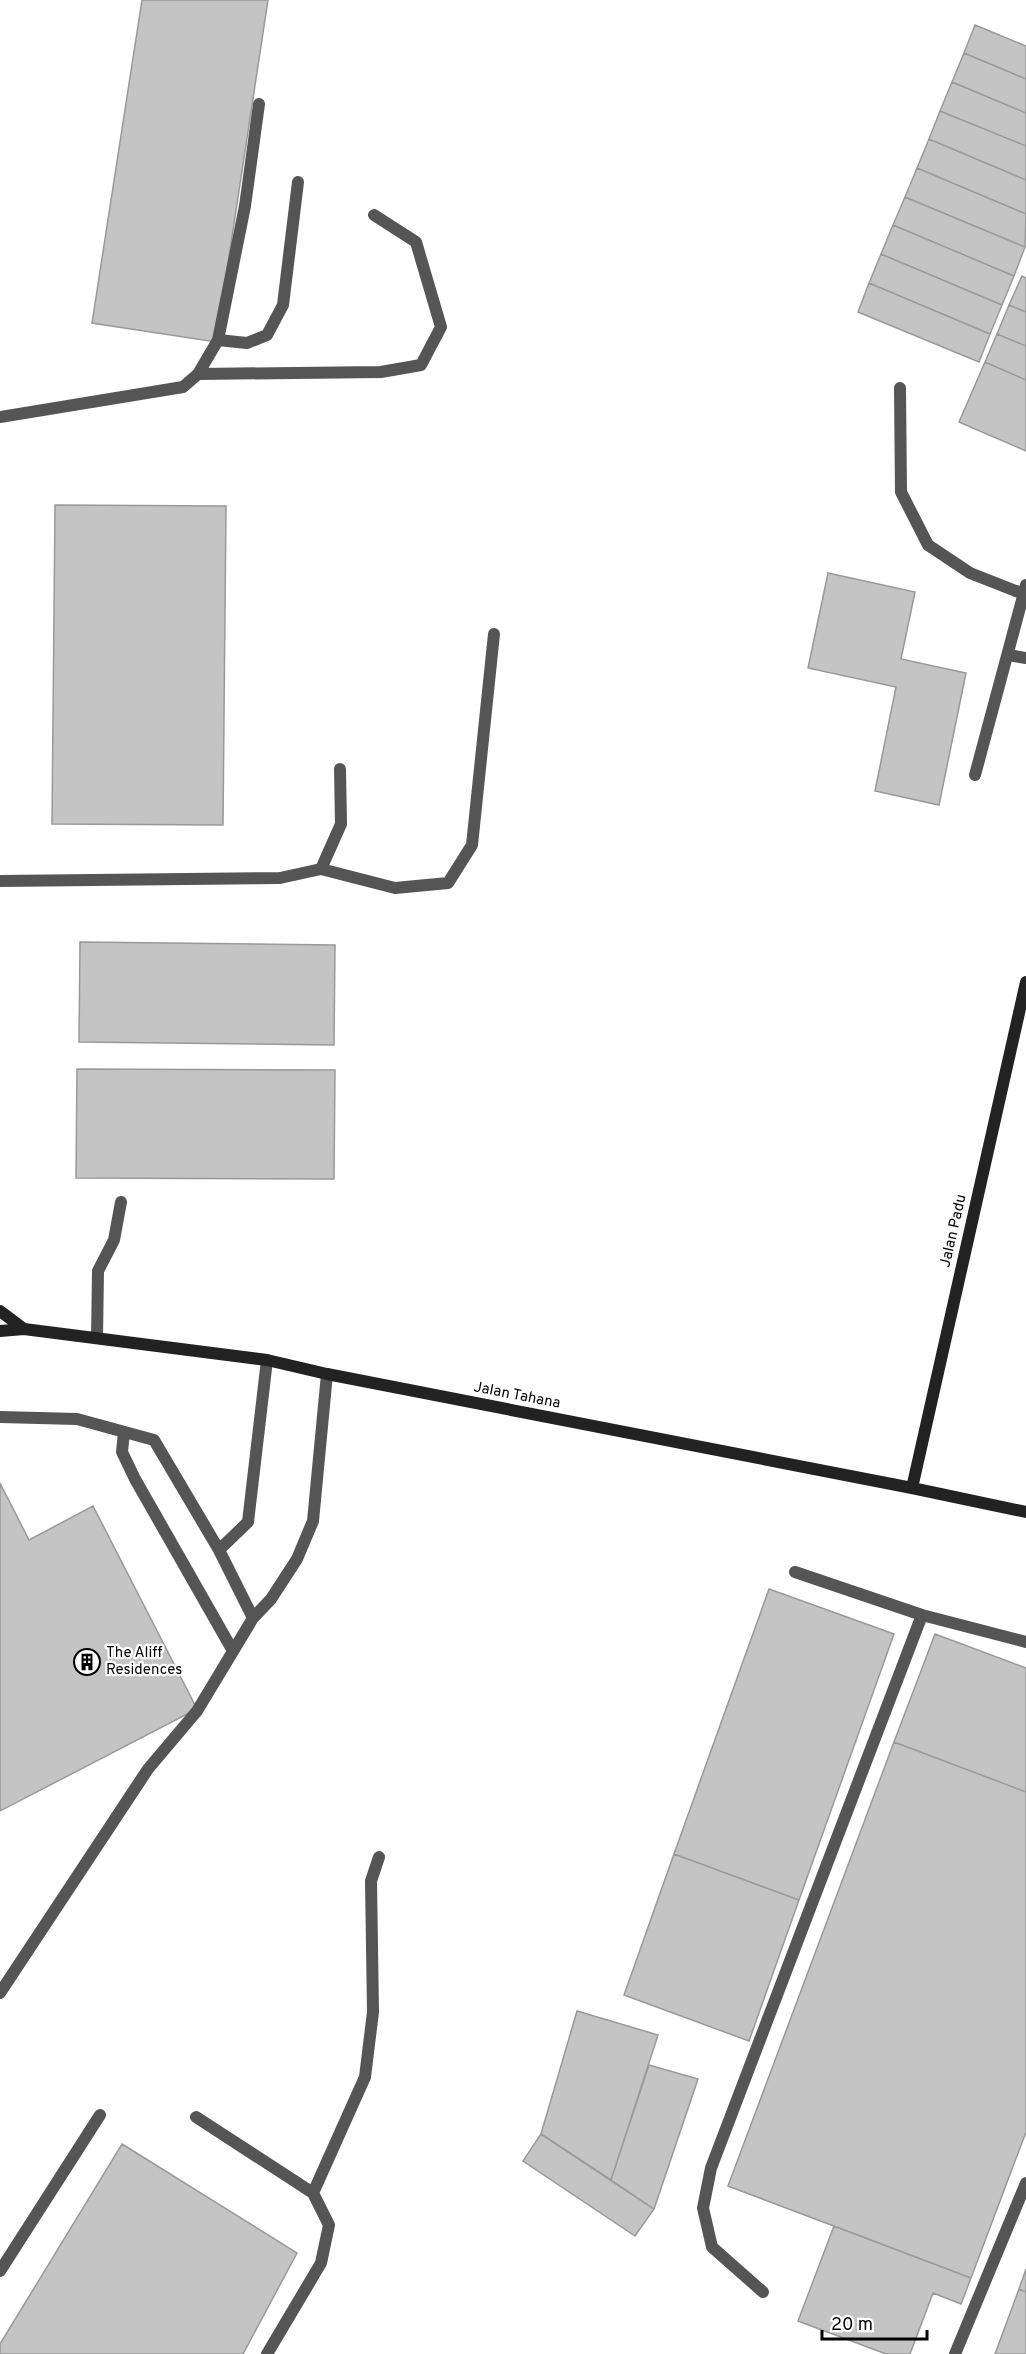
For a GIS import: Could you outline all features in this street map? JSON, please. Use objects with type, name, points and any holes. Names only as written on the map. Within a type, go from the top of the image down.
[{"type":"street","name":"Jalan Padu","points":[[912,1488],[1026,982]]},
{"type":"street","points":[[0,1311],[24,1329]]},
{"type":"street","name":"Jalan Tahana","points":[[0,1330],[24,1329],[267,1360],[327,1374],[1026,1512]]},
{"type":"lane","points":[[0,417],[183,387],[198,374],[218,340],[245,206],[259,104]]},
{"type":"lane","points":[[218,340],[247,343],[267,335],[283,305],[298,182]]},
{"type":"lane","points":[[198,374],[381,372],[421,364],[441,327],[416,242],[374,214]]},
{"type":"lane","points":[[900,388],[901,492],[928,545],[970,573],[1025,591],[975,775]]},
{"type":"lane","points":[[0,880],[280,878],[321,869],[395,888],[448,883],[472,845],[494,634]]},
{"type":"lane","points":[[1008,655],[1026,658]]},
{"type":"lane","points":[[321,869],[341,824],[340,769]]},
{"type":"lane","points":[[97,1338],[98,1271],[114,1240],[122,1203]]},
{"type":"lane","points":[[219,1550],[248,1522],[267,1360]]},
{"type":"lane","points":[[0,1993],[148,1769],[197,1711],[253,1618],[271,1599],[297,1559],[313,1521],[327,1374]]},
{"type":"lane","points":[[0,1417],[77,1419],[154,1440],[219,1550],[253,1618]]},
{"type":"lane","points":[[124,1432],[122,1452],[233,1651]]},
{"type":"lane","points":[[795,1572],[922,1616],[1026,1642]]},
{"type":"lane","points":[[764,2292],[712,2247],[703,2208],[711,2168],[922,1616]]},
{"type":"lane","points":[[313,2193],[365,2077],[373,2012],[371,1881],[379,1857]]},
{"type":"lane","points":[[0,2271],[100,2115]]},
{"type":"lane","points":[[196,2117],[313,2193],[329,2225],[321,2263],[267,2354]]},
{"type":"lane","points":[[956,2354],[1026,2183]]},
{"type":"building","points":[[142,0],[268,0],[216,342],[92,323]]},
{"type":"building","points":[[975,25],[1026,46],[1026,79],[964,53]]},
{"type":"building","points":[[964,53],[1026,79],[1026,113],[952,82]]},
{"type":"building","points":[[952,82],[1026,113],[1026,146],[940,111]]},
{"type":"building","points":[[940,111],[1026,146],[1026,180],[929,139]]},
{"type":"building","points":[[929,139],[1026,180],[1026,214],[917,168]]},
{"type":"building","points":[[917,168],[1026,214],[1025,247],[905,197]]},
{"type":"building","points":[[905,197],[1025,247],[1014,276],[893,225]]},
{"type":"building","points":[[893,225],[1014,276],[1002,305],[881,254]]},
{"type":"building","points":[[881,254],[1002,305],[990,334],[869,283]]},
{"type":"building","points":[[1022,276],[1026,278],[1026,312],[1009,305]]},
{"type":"building","points":[[869,283],[990,334],[979,362],[858,312]]},
{"type":"building","points":[[1009,305],[1026,312],[1026,346],[997,334]]},
{"type":"building","points":[[997,334],[1026,346],[1026,380],[985,362]]},
{"type":"building","points":[[985,362],[1026,380],[1026,451],[959,422]]},
{"type":"building","points":[[55,505],[226,506],[223,825],[52,824]]},
{"type":"building","points":[[828,573],[915,592],[901,659],[966,673],[939,805],[875,791],[896,687],[808,668]]},
{"type":"building","points":[[80,942],[335,945],[334,1045],[79,1042]]},
{"type":"building","points":[[77,1069],[335,1070],[334,1179],[76,1178]]},
{"type":"building","name":"The Aliff Residences","points":[[0,1483],[29,1540],[93,1506],[197,1709],[0,1811]]},
{"type":"building","points":[[769,1589],[894,1634],[799,1900],[674,1854]]},
{"type":"building","points":[[935,1634],[1026,1668],[1026,1792],[894,1742]]},
{"type":"building","points":[[894,1742],[1026,1792],[1026,2132],[971,2278],[728,2186]]},
{"type":"building","points":[[674,1854],[799,1900],[749,2041],[624,1995]]},
{"type":"building","points":[[577,2011],[658,2035],[611,2180],[541,2134]]},
{"type":"building","points":[[649,2065],[698,2079],[654,2209],[611,2180]]},
{"type":"building","points":[[541,2134],[654,2209],[635,2236],[523,2161]]},
{"type":"building","points":[[122,2144],[297,2253],[243,2354],[0,2354],[0,2344]]},
{"type":"building","points":[[834,2226],[971,2278],[961,2304],[933,2293],[910,2354],[886,2354],[798,2321]]},
{"type":"building","points":[[1026,2269],[1026,2292],[1019,2289]]},
{"type":"building","points":[[1019,2289],[1026,2292],[1026,2354],[995,2354]]},
{"type":"place","name":"The Aliff Residences","points":[[87,1662]]}]
